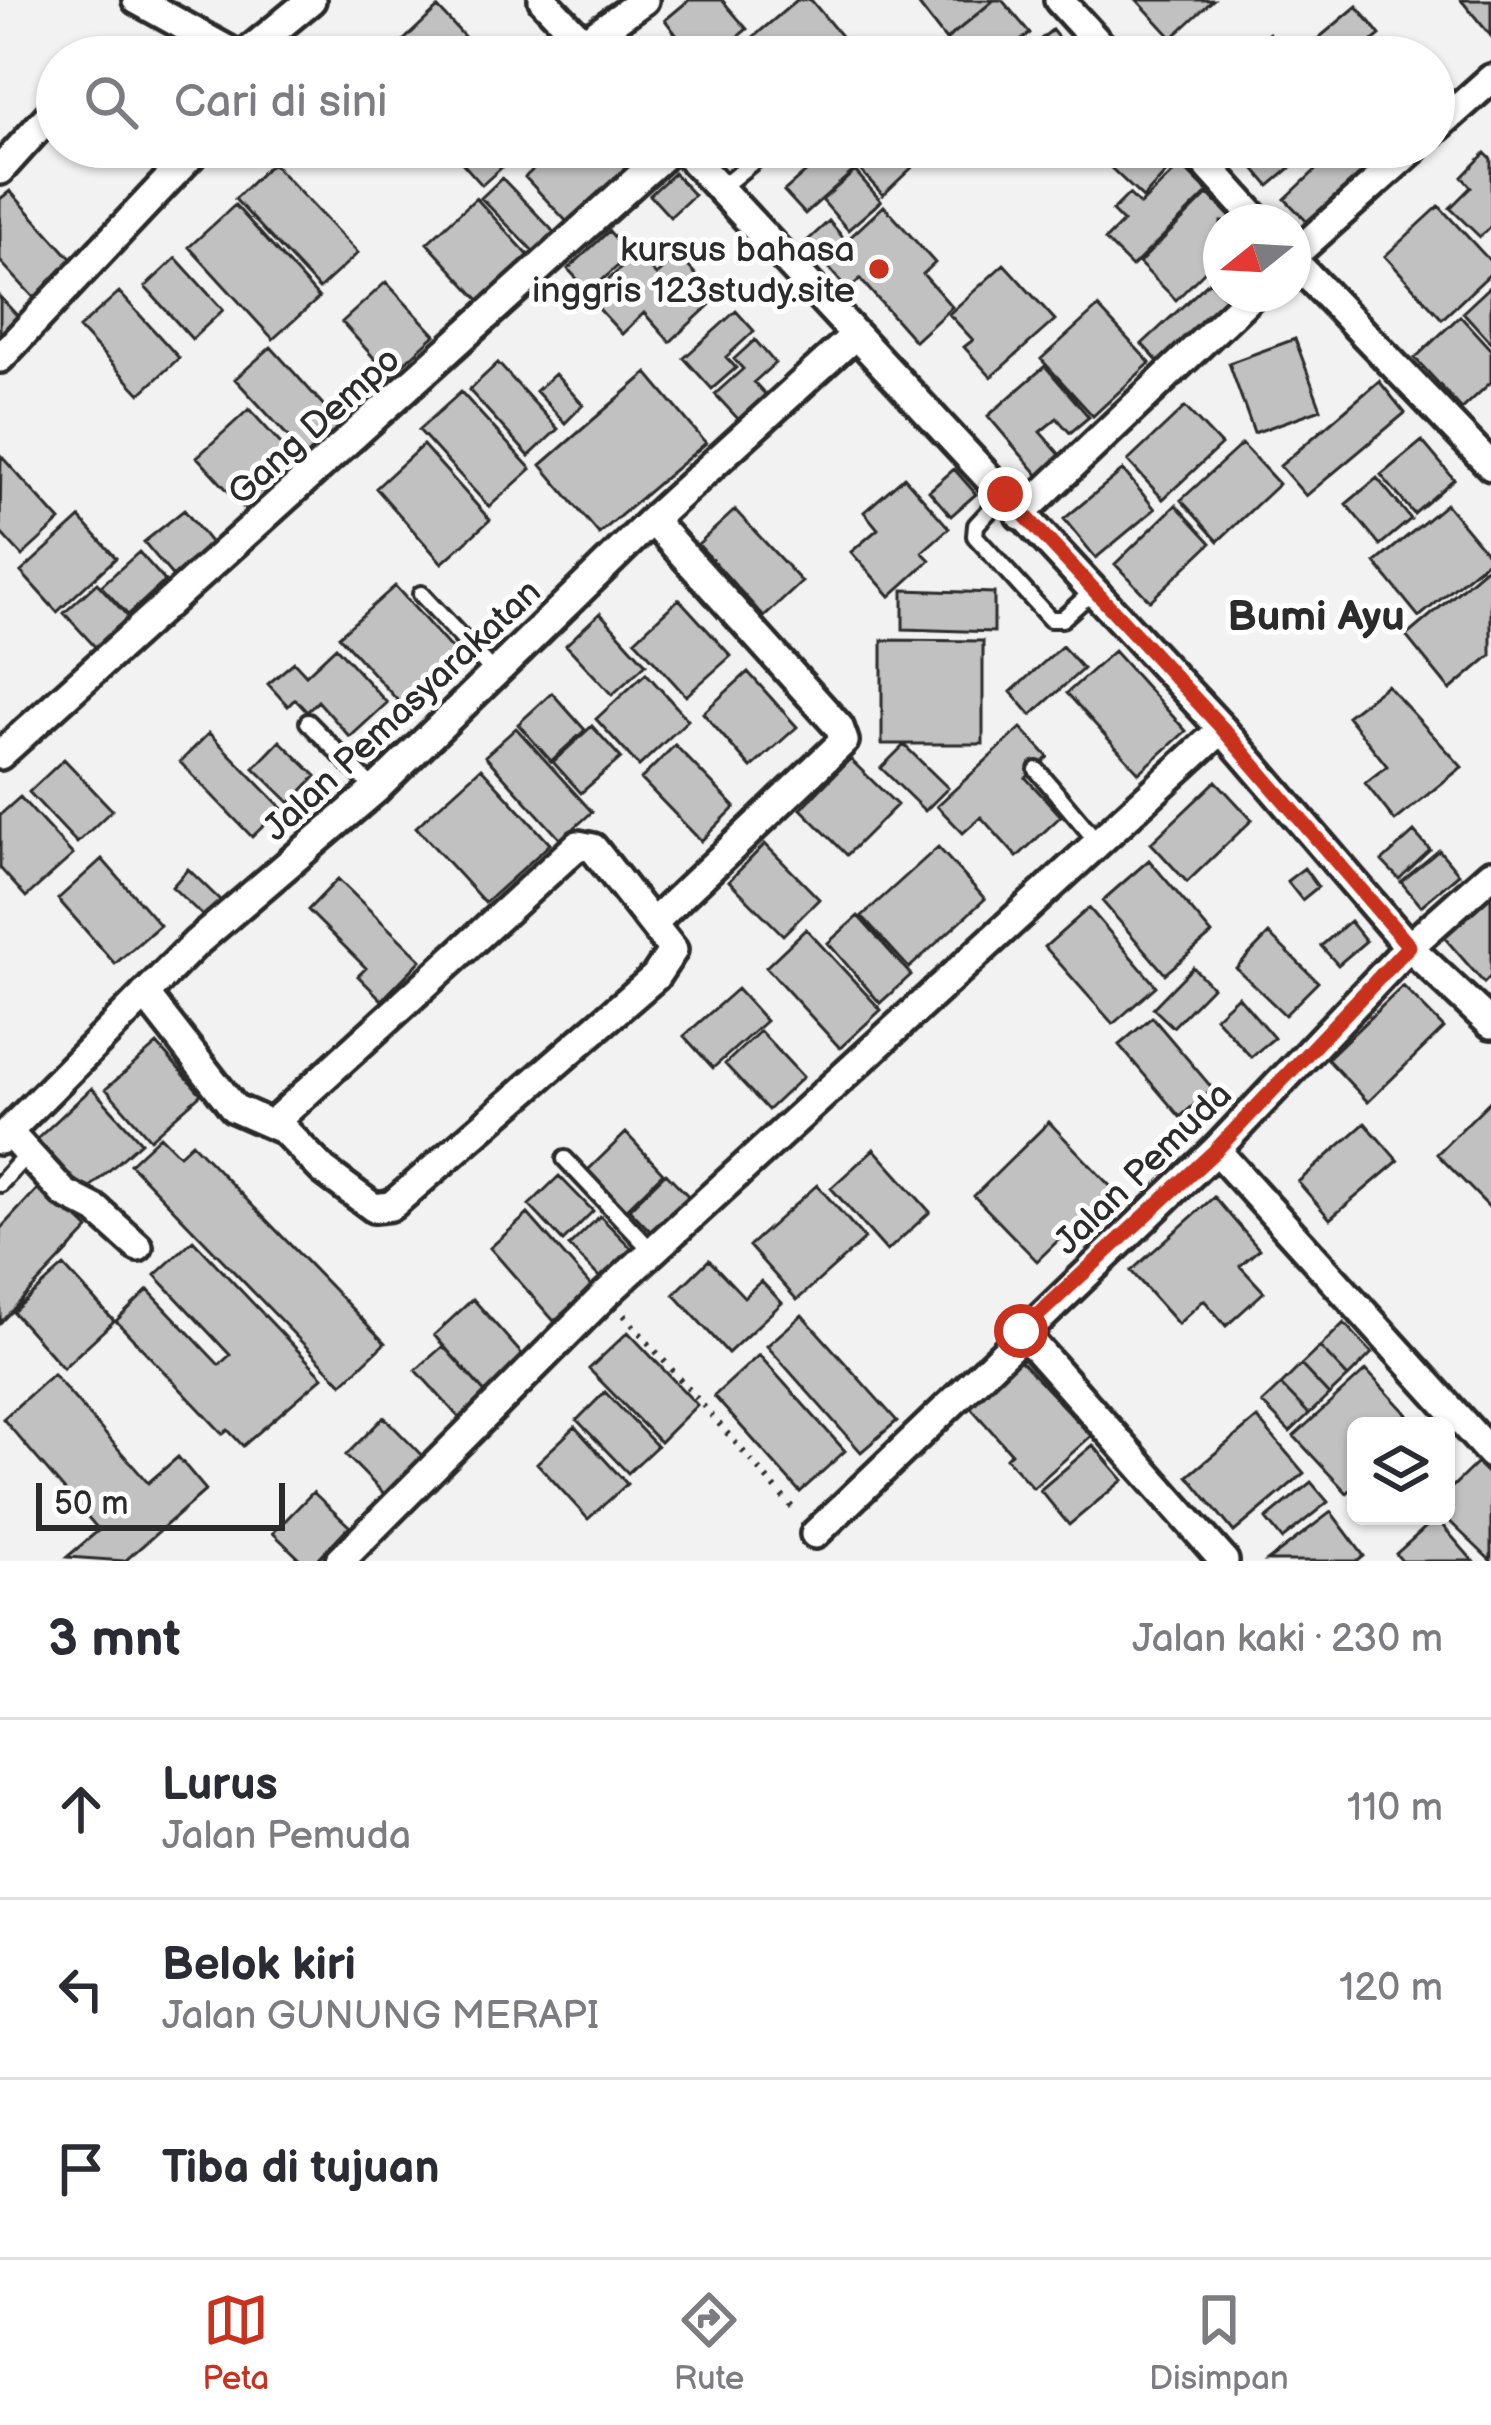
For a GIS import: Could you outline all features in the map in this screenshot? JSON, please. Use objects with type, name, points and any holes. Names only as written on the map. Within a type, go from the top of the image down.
[{"type":"street","points":[[137,0],[203,36]]},
{"type":"street","points":[[267,36],[311,0]]},
{"type":"street","points":[[542,0],[577,36]]},
{"type":"street","points":[[605,36],[644,0]]},
{"type":"street","points":[[1068,3],[1094,36]]},
{"type":"street","points":[[1455,112],[1491,80]]},
{"type":"street","points":[[0,170],[36,130]]},
{"type":"street","points":[[0,358],[179,168]]},
{"type":"street","name":"Gang Dempo","points":[[0,755],[654,168]]},
{"type":"street","points":[[696,168],[1222,728],[1409,946],[1491,1024]]},
{"type":"street","points":[[1210,168],[1243,204]]},
{"type":"street","points":[[1311,242],[1392,168]]},
{"type":"street","points":[[1311,275],[1481,434],[1491,466]]},
{"type":"street","points":[[1013,505],[1233,312]]},
{"type":"street","name":"Jalan Pemasyarakatan","points":[[12,1142],[196,943],[375,790],[652,520],[855,335]]},
{"type":"street","points":[[652,520],[839,727],[844,741],[655,921]]},
{"type":"street","points":[[340,1561],[652,1250],[1222,728]]},
{"type":"street","points":[[145,994],[234,1108],[272,1124],[374,1208],[391,1206],[655,976],[673,950],[655,921],[593,848],[578,845],[272,1124]]},
{"type":"street","name":"Jalan Pemuda","points":[[815,1534],[1021,1331],[1216,1150],[1409,946],[1491,874]]},
{"type":"street","points":[[12,1142],[64,1193],[97,1210],[138,1247]]},
{"type":"street","points":[[1216,1150],[1491,1454]]},
{"type":"street","points":[[1021,1331],[1224,1561]]},
{"type":"lane","points":[[717,191],[745,168]]},
{"type":"lane","points":[[1013,505],[976,525],[976,536],[1050,619],[1062,619],[1094,590]]},
{"type":"lane","points":[[421,594],[496,676]]},
{"type":"lane","points":[[308,722],[375,790]]},
{"type":"lane","points":[[1037,770],[1100,844]]},
{"type":"lane","points":[[0,1184],[12,1142]]},
{"type":"lane","points":[[565,1160],[652,1250]]},
{"type":"path","points":[[606,1294],[815,1534]]},
{"type":"building","points":[[689,0],[722,0],[747,29],[738,36],[677,36],[665,20]]},
{"type":"building","points":[[797,0],[811,0],[841,36],[755,36]]},
{"type":"building","points":[[915,0],[994,0],[951,36],[943,36]]},
{"type":"building","points":[[994,0],[1002,0],[1030,33],[1026,36],[951,36]]},
{"type":"building","points":[[1137,0],[1213,0],[1174,36]]},
{"type":"building","points":[[1461,0],[1491,0],[1491,36]]},
{"type":"building","points":[[1357,6],[1380,35],[1379,36],[1321,36]]},
{"type":"building","points":[[438,8],[464,36],[408,36]]},
{"type":"building","points":[[1485,153],[1491,159],[1491,226],[1480,237],[1450,208],[1471,187],[1462,177]]},
{"type":"building","points":[[267,168],[277,168],[358,253],[319,289],[235,199]]},
{"type":"building","points":[[467,168],[501,168],[482,185]]},
{"type":"building","points":[[535,168],[626,168],[567,222],[525,177]]},
{"type":"building","points":[[810,168],[857,168],[805,214],[784,191]]},
{"type":"building","points":[[864,168],[911,168],[883,195],[861,171]]},
{"type":"building","points":[[1111,168],[1170,168],[1143,198]]},
{"type":"building","points":[[1178,168],[1184,168],[1208,192],[1132,267],[1105,240],[1123,222],[1112,211],[1129,194],[1140,205]]},
{"type":"building","points":[[1254,168],[1290,168],[1269,186]]},
{"type":"building","points":[[1318,168],[1364,168],[1370,173],[1313,228],[1311,204],[1290,204],[1285,199]]},
{"type":"building","points":[[855,171],[881,201],[848,230],[822,200]]},
{"type":"building","points":[[674,173],[694,195],[670,217],[650,195]]},
{"type":"building","points":[[502,178],[554,232],[534,252],[481,198]]},
{"type":"building","points":[[10,191],[75,263],[35,299],[0,261],[0,199]]},
{"type":"building","points":[[1208,194],[1218,204],[1203,204],[1203,273],[1176,300],[1139,263]]},
{"type":"building","points":[[476,198],[530,257],[481,302],[427,243]]},
{"type":"building","points":[[235,205],[319,298],[273,339],[189,247]]},
{"type":"building","name":"kursus bahasa inggris 123study.site","points":[[884,206],[935,263],[923,274],[952,307],[915,341],[860,279],[848,290],[806,242],[829,221],[846,241]]},
{"type":"building","points":[[1439,206],[1491,262],[1491,273],[1442,319],[1385,256]]},
{"type":"building","points":[[609,231],[630,255],[589,292],[568,269]]},
{"type":"building","points":[[636,254],[656,275],[678,255],[717,298],[670,342],[644,313],[622,334],[589,298]]},
{"type":"building","points":[[176,258],[223,310],[192,339],[145,287]]},
{"type":"building","points":[[1004,264],[1055,320],[991,377],[964,347],[973,340],[949,314]]},
{"type":"building","points":[[386,282],[435,335],[390,376],[342,322]]},
{"type":"building","points":[[1491,286],[1491,343],[1463,312]]},
{"type":"building","points":[[1203,287],[1203,312],[1222,312],[1163,367],[1142,344]]},
{"type":"building","points":[[119,292],[179,358],[140,394],[79,328]]},
{"type":"building","points":[[0,297],[22,321],[0,341]]},
{"type":"building","points":[[1098,307],[1150,363],[1093,416],[1041,359]]},
{"type":"building","points":[[736,311],[754,331],[726,357],[736,368],[712,389],[684,358]]},
{"type":"building","points":[[1460,316],[1491,350],[1491,382],[1462,409],[1415,358]]},
{"type":"building","points":[[1295,339],[1321,409],[1254,433],[1229,363]]},
{"type":"building","points":[[755,340],[775,363],[754,382],[766,395],[739,420],[715,394],[743,369],[734,359]]},
{"type":"building","points":[[271,347],[344,428],[310,460],[235,379]]},
{"type":"building","points":[[498,363],[558,429],[529,456],[469,390]]},
{"type":"building","points":[[1045,366],[1089,417],[1070,433],[1057,418],[1040,432],[1062,457],[1039,476],[988,416]]},
{"type":"building","points":[[647,373],[706,443],[599,534],[541,465]]},
{"type":"building","points":[[555,374],[583,405],[565,423],[536,391]]},
{"type":"building","points":[[1379,381],[1405,413],[1306,496],[1280,466]]},
{"type":"building","points":[[461,392],[531,469],[489,507],[419,430]]},
{"type":"building","points":[[1185,407],[1221,445],[1163,499],[1128,461]]},
{"type":"building","points":[[249,409],[302,467],[250,515],[197,457]]},
{"type":"building","points":[[1422,441],[1454,479],[1414,514],[1381,475]]},
{"type":"building","points":[[1242,444],[1279,484],[1218,541],[1181,500]]},
{"type":"building","points":[[423,445],[490,520],[442,563],[376,488]]},
{"type":"building","points":[[1,456],[60,521],[22,556],[0,532]]},
{"type":"building","points":[[954,469],[976,494],[951,516],[929,491]]},
{"type":"building","points":[[1123,470],[1155,509],[1096,558],[1064,519]]},
{"type":"building","points":[[904,477],[949,528],[922,552],[930,560],[890,596],[851,552],[878,529],[864,512]]},
{"type":"building","points":[[1377,478],[1411,519],[1380,545],[1346,504]]},
{"type":"building","points":[[1446,504],[1491,558],[1419,617],[1375,563]]},
{"type":"building","points":[[1176,505],[1211,543],[1150,601],[1115,564]]},
{"type":"building","points":[[184,510],[214,547],[175,579],[144,542]]},
{"type":"building","points":[[735,510],[802,582],[764,617],[698,544]]},
{"type":"building","points":[[80,518],[116,558],[57,612],[21,572]]},
{"type":"building","points":[[139,552],[165,581],[128,615],[101,586]]},
{"type":"building","points":[[1491,564],[1491,655],[1450,690],[1406,636]]},
{"type":"building","points":[[97,583],[131,620],[98,650],[64,613]]},
{"type":"building","points":[[395,586],[464,663],[409,713],[339,636]]},
{"type":"building","points":[[903,590],[994,593],[994,632],[903,629]]},
{"type":"building","points":[[679,599],[731,656],[686,696],[635,640]]},
{"type":"building","points":[[600,613],[646,664],[612,695],[566,645]]},
{"type":"building","points":[[882,640],[983,641],[983,744],[882,744]]},
{"type":"building","points":[[1062,646],[1083,669],[1031,715],[1011,692]]},
{"type":"building","points":[[336,647],[387,703],[350,737],[318,701],[307,712],[295,699],[288,706],[268,684],[294,662],[306,675]]},
{"type":"building","points":[[1114,651],[1186,731],[1139,773],[1067,693]]},
{"type":"building","points":[[748,672],[797,727],[751,768],[703,713]]},
{"type":"building","points":[[646,673],[688,720],[639,766],[596,719]]},
{"type":"building","points":[[1387,685],[1462,767],[1395,821],[1365,783],[1387,766],[1347,716]]},
{"type":"building","points":[[552,693],[585,730],[551,761],[518,724]]},
{"type":"building","points":[[592,726],[621,758],[581,793],[553,762]]},
{"type":"building","points":[[516,728],[592,812],[561,840],[485,756]]},
{"type":"building","points":[[1021,728],[1048,757],[1026,778],[1061,816],[1017,857],[981,817],[963,833],[937,806]]},
{"type":"building","points":[[209,733],[282,808],[252,837],[180,762]]},
{"type":"building","points":[[280,741],[316,776],[290,803],[254,768]]},
{"type":"building","points":[[675,745],[735,807],[701,841],[641,779]]},
{"type":"building","points":[[904,745],[948,788],[925,811],[881,768]]},
{"type":"building","points":[[64,759],[112,810],[77,843],[29,792]]},
{"type":"building","points":[[850,759],[897,805],[847,855],[801,809]]},
{"type":"building","points":[[481,768],[550,844],[485,903],[416,827]]},
{"type":"building","points":[[1216,781],[1252,820],[1187,882],[1151,843]]},
{"type":"building","points":[[20,797],[73,855],[26,897],[0,868],[0,815]]},
{"type":"building","points":[[1414,832],[1430,850],[1399,879],[1382,861]]},
{"type":"building","points":[[765,844],[819,899],[783,935],[729,881]]},
{"type":"building","points":[[938,847],[985,899],[909,968],[862,916]]},
{"type":"building","points":[[1439,850],[1459,874],[1421,906],[1401,882]]},
{"type":"building","points":[[102,859],[160,925],[115,964],[58,899]]},
{"type":"building","points":[[1149,860],[1212,934],[1165,974],[1102,901]]},
{"type":"building","points":[[1304,868],[1318,887],[1302,900],[1287,881]]},
{"type":"building","points":[[188,869],[220,900],[204,917],[172,887]]},
{"type":"building","points":[[338,879],[421,960],[382,1000],[358,976],[366,968],[308,910]]},
{"type":"building","points":[[1491,893],[1491,976],[1484,983],[1442,935]]},
{"type":"building","points":[[1089,908],[1156,986],[1113,1024],[1045,947]]},
{"type":"building","points":[[858,916],[911,975],[880,1003],[828,943]]},
{"type":"building","points":[[1350,921],[1366,941],[1338,965],[1321,946]]},
{"type":"building","points":[[806,929],[881,1010],[840,1048],[766,967]]},
{"type":"building","points":[[1269,934],[1318,982],[1285,1015],[1236,968]]},
{"type":"building","points":[[1193,967],[1212,987],[1173,1027],[1153,1008]]},
{"type":"building","points":[[1403,986],[1444,1028],[1368,1102],[1327,1059]]},
{"type":"building","points":[[737,989],[766,1021],[713,1068],[684,1036]]},
{"type":"building","points":[[1238,996],[1274,1038],[1251,1057],[1215,1017]]},
{"type":"building","points":[[1152,1017],[1213,1089],[1180,1117],[1119,1045]]},
{"type":"building","points":[[760,1031],[803,1077],[768,1110],[725,1064]]},
{"type":"building","points":[[157,1044],[201,1094],[150,1139],[106,1089]]},
{"type":"building","points":[[92,1088],[141,1142],[85,1192],[37,1139]]},
{"type":"building","points":[[1491,1100],[1491,1209],[1437,1154]]},
{"type":"building","points":[[1049,1122],[1112,1188],[1037,1261],[974,1196]]},
{"type":"building","points":[[1365,1123],[1398,1161],[1330,1219],[1298,1182]]},
{"type":"building","points":[[626,1133],[663,1173],[625,1210],[588,1170]]},
{"type":"building","points":[[160,1136],[179,1155],[192,1143],[385,1343],[342,1384],[130,1164]]},
{"type":"building","points":[[874,1149],[930,1212],[887,1251],[831,1188]]},
{"type":"building","points":[[666,1173],[697,1205],[661,1242],[629,1209]]},
{"type":"building","points":[[559,1176],[593,1211],[563,1241],[529,1205]]},
{"type":"building","points":[[42,1184],[89,1229],[0,1323],[0,1229]]},
{"type":"building","points":[[817,1185],[865,1239],[797,1300],[749,1246]]},
{"type":"building","points":[[1214,1197],[1259,1249],[1240,1266],[1264,1292],[1226,1326],[1204,1300],[1178,1324],[1131,1271]]},
{"type":"building","points":[[528,1214],[592,1287],[554,1321],[490,1248]]},
{"type":"building","points":[[600,1216],[636,1253],[605,1283],[569,1246]]},
{"type":"building","points":[[193,1240],[323,1377],[243,1446],[228,1430],[223,1434],[116,1321],[148,1290],[219,1365],[230,1355],[155,1275]]},
{"type":"building","points":[[709,1260],[744,1297],[761,1281],[782,1303],[728,1353],[674,1294]]},
{"type":"building","points":[[64,1266],[114,1321],[63,1368],[13,1312]]},
{"type":"building","points":[[473,1299],[528,1361],[489,1397],[434,1335]]},
{"type":"building","points":[[802,1315],[897,1421],[861,1452],[767,1346]]},
{"type":"building","points":[[1344,1323],[1372,1353],[1348,1377],[1320,1347]]},
{"type":"building","points":[[628,1332],[697,1405],[660,1442],[589,1369]]},
{"type":"building","points":[[443,1346],[489,1397],[462,1421],[416,1370]]},
{"type":"building","points":[[1320,1347],[1348,1377],[1329,1395],[1301,1365]]},
{"type":"building","points":[[759,1355],[845,1451],[800,1492],[714,1396]]},
{"type":"building","points":[[1015,1355],[1091,1436],[1033,1488],[1006,1458],[1011,1453],[964,1400]]},
{"type":"building","points":[[1301,1365],[1329,1395],[1309,1414],[1281,1385]]},
{"type":"building","points":[[1366,1370],[1410,1417],[1347,1417],[1347,1493],[1294,1436]]},
{"type":"building","points":[[53,1374],[148,1483],[178,1457],[206,1490],[125,1561],[67,1557],[99,1530],[3,1419]]},
{"type":"building","points":[[1281,1385],[1309,1414],[1290,1432],[1262,1403]]},
{"type":"building","points":[[605,1392],[657,1446],[628,1473],[577,1420]]},
{"type":"building","points":[[384,1417],[432,1466],[394,1504],[346,1455]]},
{"type":"building","points":[[1257,1418],[1304,1473],[1234,1532],[1188,1476]]},
{"type":"building","points":[[575,1427],[627,1484],[588,1519],[537,1463]]},
{"type":"building","points":[[1093,1445],[1123,1480],[1069,1525],[1040,1490]]},
{"type":"building","points":[[1477,1463],[1491,1477],[1491,1561],[1453,1525],[1455,1484]]},
{"type":"building","points":[[1311,1482],[1328,1502],[1282,1539],[1266,1519]]},
{"type":"building","points":[[313,1492],[349,1526],[316,1561],[302,1561],[273,1533]]},
{"type":"building","points":[[1331,1512],[1364,1556],[1358,1561],[1267,1561]]},
{"type":"building","points":[[1428,1525],[1442,1525],[1473,1561],[1402,1561],[1396,1554]]},
{"type":"place","name":"kursus bahasa inggris 123study.site","points":[[879,269]]},
{"type":"district","name":"Bumi Ayu","points":[[1316,615]]},
{"type":"route","points":[[1005,494],[1222,728],[1409,946],[1216,1150],[1021,1331]]}]
